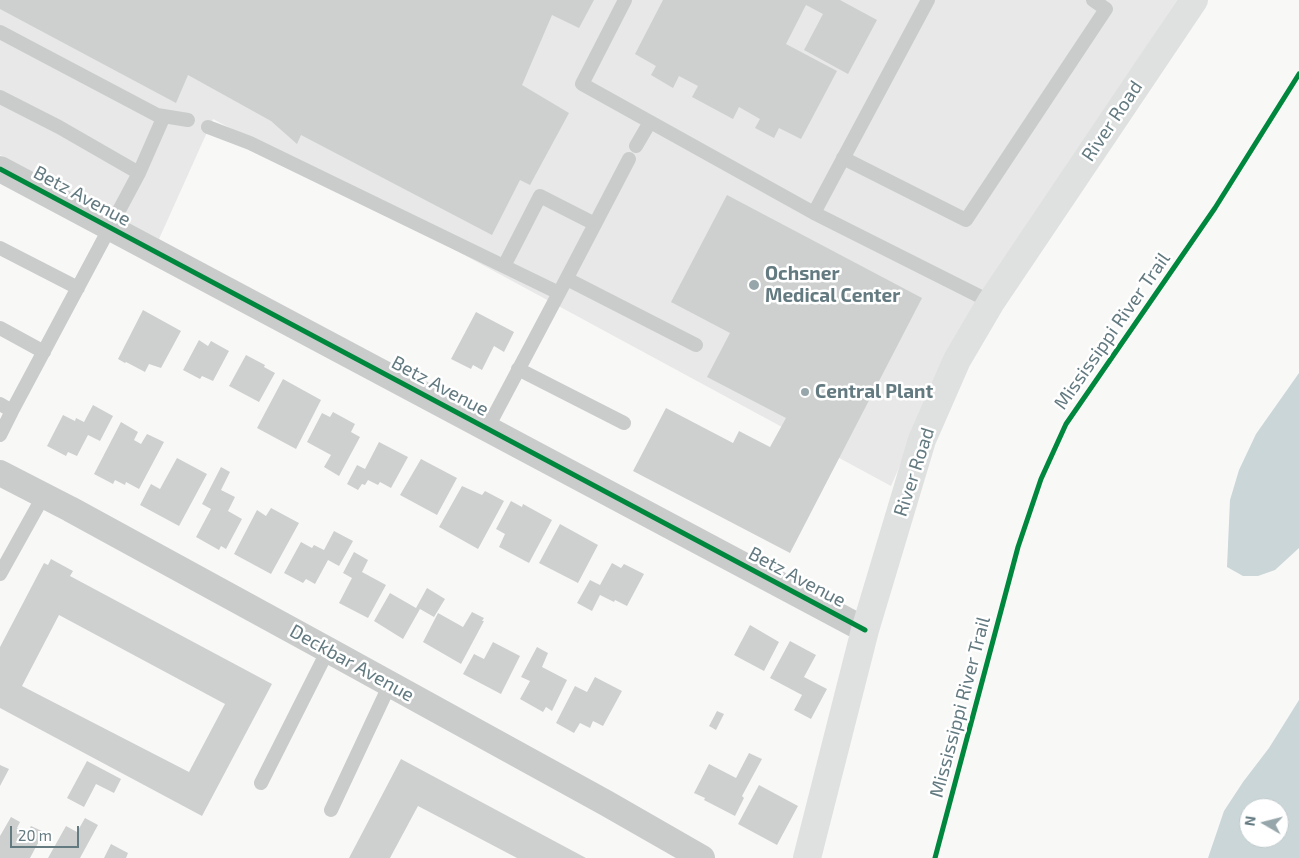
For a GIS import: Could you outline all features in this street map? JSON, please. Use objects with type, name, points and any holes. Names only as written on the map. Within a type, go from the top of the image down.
[{"type":"main road","name":"River Road","points":[[807,858],[865,630],[922,440],[957,360],[991,302],[1194,0]]},
{"type":"street","name":"Betz Avenue","points":[[0,169],[865,630]]},
{"type":"street","name":"Deckbar Avenue","points":[[0,472],[606,803],[676,851],[702,858]]},
{"type":"lane","points":[[625,0],[582,84],[814,212],[991,302]]},
{"type":"lane","points":[[814,212],[928,0]]},
{"type":"lane","points":[[843,158],[966,220],[1106,9],[1093,0]]},
{"type":"lane","points":[[0,32],[158,115],[188,120]]},
{"type":"lane","points":[[0,97],[59,127],[139,174]]},
{"type":"lane","points":[[0,435],[6,407],[44,352],[139,174],[164,116]]},
{"type":"lane","points":[[487,429],[650,122]]},
{"type":"lane","points":[[208,127],[250,143],[559,292]]},
{"type":"lane","points":[[504,266],[540,196],[595,224]]},
{"type":"lane","points":[[0,248],[78,288]]},
{"type":"lane","points":[[567,279],[696,346]]},
{"type":"lane","points":[[0,328],[44,352]]},
{"type":"lane","points":[[518,369],[624,423]]},
{"type":"lane","points":[[0,574],[44,495]]},
{"type":"lane","points":[[261,783],[328,650]]},
{"type":"lane","points":[[330,810],[390,684]]},
{"type":"shaded area","name":"Ochsner Medical Center","points":[[0,0],[1177,0],[959,331],[891,486],[213,119],[159,239],[0,155]]},
{"type":"shaded area","points":[[1299,373],[1299,548],[1275,570],[1258,576],[1243,576],[1227,567],[1230,500],[1239,470],[1256,434]]},
{"type":"shaded area","points":[[1299,700],[1299,858],[1208,858],[1224,811],[1269,748]]},
{"type":"building","points":[[0,0],[594,0],[579,28],[552,15],[522,85],[569,113],[530,185],[520,180],[492,235],[301,135],[297,144],[271,121],[188,75],[176,103],[0,9]]},
{"type":"building","points":[[663,0],[840,0],[877,20],[848,74],[804,50],[823,14],[806,5],[786,44],[837,71],[801,139],[779,128],[774,138],[755,128],[760,119],[739,107],[733,119],[692,97],[698,86],[679,76],[673,88],[651,75],[656,66],[635,54]]},
{"type":"building","name":"Central Plant","points":[[727,195],[922,298],[790,553],[633,471],[666,408],[733,443],[739,431],[770,447],[786,418],[707,377],[730,333],[671,302]]},
{"type":"building","points":[[143,310],[181,331],[161,368],[149,364],[145,372],[118,359]]},
{"type":"building","points":[[476,312],[514,332],[504,352],[494,346],[482,370],[473,365],[471,369],[451,359]]},
{"type":"building","points":[[199,340],[208,346],[211,341],[229,351],[213,381],[202,376],[200,379],[183,370]]},
{"type":"building","points":[[246,355],[265,365],[264,367],[275,373],[259,402],[229,386]]},
{"type":"building","points":[[283,379],[321,400],[296,449],[257,428]]},
{"type":"building","points":[[93,405],[113,416],[100,441],[88,435],[77,456],[68,452],[66,456],[47,446],[63,415],[75,421],[76,418],[84,422]]},
{"type":"building","points":[[333,412],[355,424],[351,432],[360,437],[339,476],[324,467],[331,455],[307,442],[322,413],[330,417]]},
{"type":"building","points":[[121,422],[138,432],[134,440],[141,444],[147,434],[164,442],[139,489],[126,482],[125,485],[115,480],[113,484],[94,474]]},
{"type":"building","points":[[379,442],[408,457],[391,488],[380,482],[378,485],[368,480],[358,490],[347,484],[357,465],[365,469]]},
{"type":"building","points":[[177,458],[207,474],[179,526],[140,505],[151,484],[160,489]]},
{"type":"building","points":[[421,459],[457,478],[437,515],[400,495]]},
{"type":"building","points":[[221,467],[230,472],[221,490],[235,497],[228,511],[242,519],[226,549],[221,546],[219,550],[196,537],[211,509],[202,504]]},
{"type":"building","points":[[462,486],[482,495],[485,491],[504,501],[478,549],[439,527]]},
{"type":"building","points":[[511,501],[522,507],[523,504],[552,520],[529,563],[499,547],[505,534],[496,529]]},
{"type":"building","points":[[271,508],[299,523],[271,574],[234,554],[257,510],[266,516]]},
{"type":"building","points":[[560,524],[598,545],[578,583],[539,563]]},
{"type":"building","points":[[334,531],[353,541],[339,566],[328,560],[315,584],[306,579],[303,583],[284,573],[301,542],[312,548],[314,545],[324,550]]},
{"type":"building","points":[[354,552],[368,560],[362,572],[386,585],[368,618],[339,603],[352,578],[343,573]]},
{"type":"building","points":[[51,559],[73,571],[70,576],[272,684],[202,816],[0,708],[0,647],[44,563],[48,565]],"holes":[[[59,615],[225,704],[189,772],[22,686]]]},
{"type":"building","points":[[612,563],[621,568],[624,564],[644,574],[627,606],[600,595],[592,611],[577,603],[590,580],[600,585]]},
{"type":"building","points":[[427,588],[445,599],[434,617],[420,609],[403,639],[374,621],[390,593],[416,608]]},
{"type":"building","points":[[472,612],[484,618],[482,621],[484,621],[461,664],[423,642],[438,613],[463,627]]},
{"type":"building","points":[[750,625],[779,642],[764,671],[734,655]]},
{"type":"building","points":[[790,641],[816,655],[804,677],[827,689],[811,719],[794,710],[802,695],[770,678]]},
{"type":"building","points":[[493,642],[520,656],[501,694],[463,674],[474,654],[484,659]]},
{"type":"building","points":[[537,647],[548,653],[542,667],[567,680],[552,711],[546,707],[543,712],[520,699],[530,681],[521,677]]},
{"type":"building","points":[[595,677],[622,691],[603,726],[593,721],[590,728],[580,723],[574,733],[556,723],[575,686],[587,692]]},
{"type":"building","points":[[717,711],[724,714],[716,730],[709,726]]},
{"type":"building","points":[[749,753],[762,759],[742,796],[744,798],[735,816],[694,793],[709,764],[736,778]]},
{"type":"building","points":[[401,759],[586,858],[517,858],[418,806],[390,858],[349,858]]},
{"type":"building","points":[[87,761],[121,779],[114,793],[96,784],[84,807],[67,798]]},
{"type":"building","points":[[0,765],[9,769],[0,786]]},
{"type":"building","points":[[759,785],[798,806],[777,845],[738,824]]},
{"type":"building","points":[[11,817],[20,822],[17,828],[27,834],[31,826],[44,832],[30,858],[0,858],[0,836]]},
{"type":"building","points":[[85,818],[98,825],[80,858],[48,858],[66,826],[77,832]]},
{"type":"building","points":[[111,844],[128,853],[126,858],[104,858]]},
{"type":"cycle path","name":"Mississippi River Trail","points":[[935,858],[1018,547],[1041,479],[1066,424],[1215,208],[1299,74]]},
{"type":"cycle path","points":[[0,169],[865,630]]},
{"type":"place","name":"Ochsner Medical Center","points":[[754,285]]},
{"type":"place","name":"Central Plant","points":[[805,392]]}]
